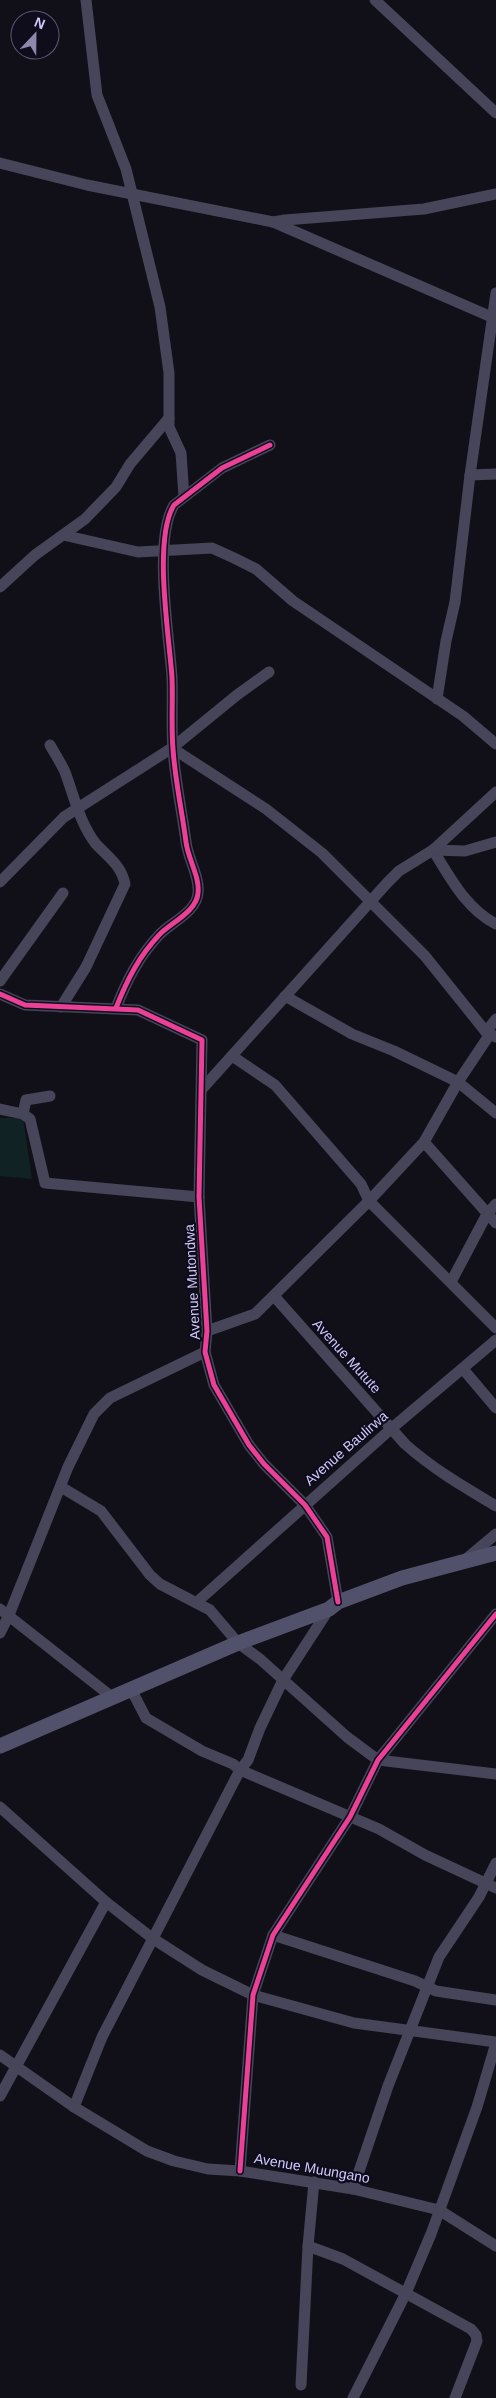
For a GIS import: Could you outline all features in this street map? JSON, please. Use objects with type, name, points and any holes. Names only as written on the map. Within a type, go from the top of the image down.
[{"type":"main road","points":[[0,1746],[238,1643],[402,1578],[496,1553]]},
{"type":"street","points":[[86,0],[98,95],[126,169],[160,307],[168,373],[169,427],[181,453],[184,497]]},
{"type":"street","points":[[376,0],[496,113]]},
{"type":"street","points":[[0,163],[132,194],[273,222],[494,318]]},
{"type":"street","points":[[273,222],[424,209],[496,194]]},
{"type":"street","points":[[437,699],[446,641],[455,602],[470,475],[494,318],[496,293]]},
{"type":"street","points":[[0,587],[35,555],[85,519],[116,487],[130,464],[169,418]]},
{"type":"street","points":[[0,994],[25,1004],[116,1008],[140,958],[162,932],[194,904],[198,894],[196,877],[188,853],[172,748],[174,714],[165,609],[164,550],[172,509],[184,497],[222,468],[270,445]]},
{"type":"street","points":[[470,475],[496,474]]},
{"type":"street","points":[[63,535],[138,552],[214,548],[253,567],[293,601],[463,716],[496,744]]},
{"type":"street","points":[[0,882],[51,829],[78,807],[172,748],[236,695],[269,672]]},
{"type":"street","points":[[50,745],[64,770],[84,824],[96,844],[116,863],[122,872],[125,884],[86,967],[62,1007]]},
{"type":"street","points":[[172,748],[266,809],[322,853],[425,956],[491,1034]]},
{"type":"street","points":[[202,1089],[399,871],[433,850],[496,792]]},
{"type":"street","points":[[433,850],[465,851],[496,842]]},
{"type":"street","points":[[433,850],[454,884],[480,916],[496,924]]},
{"type":"street","points":[[0,981],[63,893]]},
{"type":"street","points":[[285,996],[352,1034],[394,1051],[458,1082],[496,1113]]},
{"type":"street","name":"Avenue Mutondwa","points":[[116,1008],[138,1010],[202,1040],[199,1197],[207,1331],[205,1352],[214,1385],[250,1445],[264,1464],[305,1505],[327,1538],[333,1606]]},
{"type":"street","points":[[207,1331],[255,1314],[369,1201],[424,1142],[458,1082],[491,1034],[496,1020]]},
{"type":"street","points":[[232,1056],[276,1086],[361,1184],[369,1201],[496,1328]]},
{"type":"street","points":[[23,1114],[26,1100],[50,1096]]},
{"type":"street","points":[[0,1109],[23,1114],[30,1120],[45,1183],[199,1197]]},
{"type":"street","points":[[424,1142],[496,1224]]},
{"type":"street","points":[[451,1282],[487,1214],[496,1204]]},
{"type":"street","name":"Avenue Mutute","points":[[274,1296],[405,1444],[427,1463],[496,1506]]},
{"type":"street","name":"Avenue Baulirwa","points":[[197,1602],[392,1428],[496,1340]]},
{"type":"street","points":[[0,1632],[4,1612],[73,1456],[94,1414],[110,1398],[205,1352]]},
{"type":"street","points":[[463,1369],[496,1408]]},
{"type":"street","points":[[60,1487],[101,1511],[141,1565],[160,1584],[197,1602],[218,1617],[238,1643],[378,1760],[496,1774]]},
{"type":"street","points":[[464,1560],[496,1534]]},
{"type":"street","points":[[74,2107],[102,2037],[240,1770],[248,1760],[260,1728],[283,1680],[333,1606]]},
{"type":"street","points":[[4,1612],[112,1697]]},
{"type":"street","points":[[240,2171],[253,1995],[274,1935],[350,1817],[378,1760],[496,1614]]},
{"type":"street","points":[[131,1689],[146,1718],[202,1751],[233,1764],[240,1770],[379,1829],[425,1855],[491,1886]]},
{"type":"street","points":[[0,1807],[106,1902],[152,1938],[202,1970],[253,1995],[354,2023],[496,2042],[477,2107],[406,2292],[352,2398]]},
{"type":"street","points":[[353,2189],[388,2086],[412,2031],[440,1957],[491,1886],[496,1863]]},
{"type":"street","points":[[0,2096],[106,1902]]},
{"type":"street","points":[[274,1935],[428,1986],[440,1992],[496,2000]]},
{"type":"street","name":"Avenue Muungano","points":[[0,2055],[74,2107],[147,2151],[174,2161],[208,2169],[240,2171],[314,2182],[353,2189],[439,2210],[496,2246]]},
{"type":"street","points":[[301,2385],[308,2246],[314,2182]]},
{"type":"street","points":[[308,2246],[343,2259],[406,2292],[470,2329],[476,2335],[476,2341],[456,2398]]},
{"type":"shaded area","points":[[0,1118],[23,1118],[32,1179],[0,1176]]},
{"type":"cycle path","points":[[116,1008],[129,978],[146,951],[160,934],[189,911],[197,899],[198,893],[196,874],[186,842],[173,749],[172,677],[163,563],[164,540],[168,520],[174,505],[222,468],[270,445]]},
{"type":"cycle path","points":[[0,994],[25,1005],[138,1010],[202,1040],[199,1197],[207,1331],[205,1352],[214,1385],[249,1445],[264,1464],[305,1505],[327,1537],[338,1602]]},
{"type":"cycle path","points":[[240,2171],[253,1995],[273,1935],[350,1817],[378,1760],[496,1614]]}]
